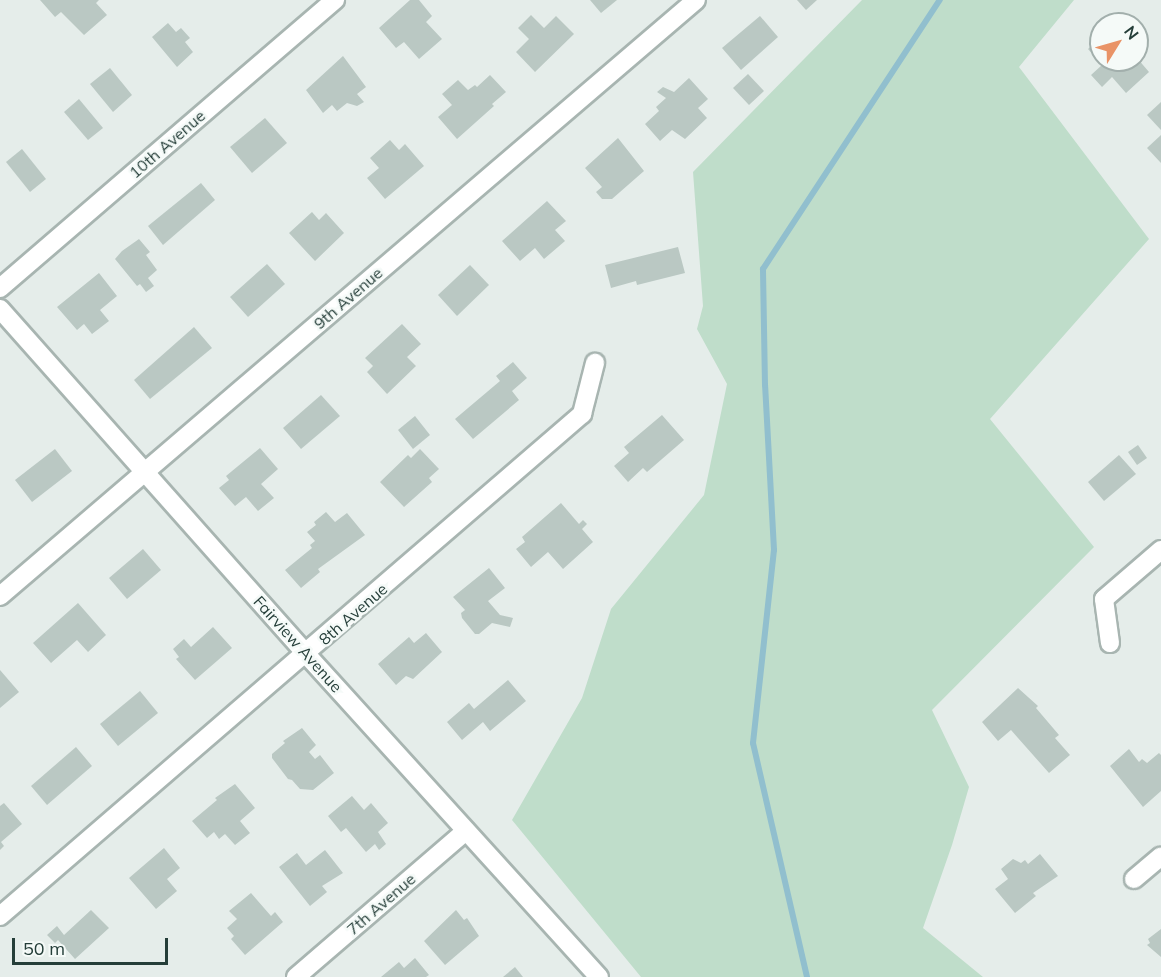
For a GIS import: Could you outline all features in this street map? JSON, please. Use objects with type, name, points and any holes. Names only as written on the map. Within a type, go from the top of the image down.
[{"type":"street","name":"10th Avenue","points":[[0,288],[335,0]]},
{"type":"street","name":"9th Avenue","points":[[0,596],[696,0]]},
{"type":"street","name":"Fairview Avenue","points":[[0,309],[306,654],[599,977]]},
{"type":"street","name":"8th Avenue","points":[[0,916],[582,414],[595,363]]},
{"type":"street","points":[[1110,643],[1104,599],[1161,550]]},
{"type":"street","name":"7th Avenue","points":[[296,977],[466,831]]},
{"type":"street","points":[[1134,879],[1161,856]]},
{"type":"green space","points":[[862,0],[1074,0],[1019,67],[1149,239],[990,419],[1094,547],[932,710],[969,787],[952,845],[923,928],[983,977],[641,977],[512,820],[582,698],[611,609],[704,495],[727,384],[697,329],[703,306],[693,172]]},
{"type":"building","points":[[40,0],[99,0],[96,3],[107,15],[84,35],[61,12],[55,17]]},
{"type":"building","points":[[410,0],[419,0],[432,16],[426,22],[442,39],[419,59],[404,42],[396,48],[379,28]]},
{"type":"building","points":[[590,0],[617,0],[601,13]]},
{"type":"building","points":[[797,0],[817,0],[806,10]]},
{"type":"building","points":[[531,15],[544,28],[556,16],[574,34],[535,72],[516,52],[529,39],[518,28]]},
{"type":"building","points":[[760,16],[778,37],[741,70],[722,48]]},
{"type":"building","points":[[168,23],[176,32],[181,28],[190,38],[185,42],[193,52],[177,67],[152,37]]},
{"type":"building","points":[[343,56],[366,87],[357,94],[364,102],[357,106],[347,103],[337,111],[332,105],[323,113],[306,90]]},
{"type":"building","points":[[110,68],[132,95],[113,112],[90,84]]},
{"type":"building","points":[[1094,72],[1149,72],[1126,93],[1112,77],[1102,87],[1091,75]]},
{"type":"building","points":[[748,74],[764,91],[749,105],[733,88]]},
{"type":"building","points":[[490,75],[506,92],[457,139],[438,117],[452,105],[442,94],[458,80],[468,90],[475,85],[477,87]]},
{"type":"building","points":[[689,78],[708,99],[698,108],[707,118],[685,139],[672,130],[660,141],[645,124],[659,111],[656,107],[666,98],[657,92],[663,87],[674,92]]},
{"type":"building","points":[[79,99],[103,128],[88,140],[64,112]]},
{"type":"building","points":[[1161,102],[1161,130],[1147,115]]},
{"type":"building","points":[[265,118],[287,143],[252,173],[230,147]]},
{"type":"building","points":[[1161,135],[1161,163],[1147,148]]},
{"type":"building","points":[[618,138],[644,171],[612,199],[602,199],[596,192],[602,187],[585,168]]},
{"type":"building","points":[[390,140],[399,150],[405,144],[424,166],[385,199],[367,178],[379,168],[370,158]]},
{"type":"building","points":[[22,149],[46,179],[30,192],[6,162]]},
{"type":"building","points":[[201,183],[215,200],[163,245],[148,226]]},
{"type":"building","points":[[547,201],[566,221],[555,230],[565,241],[544,259],[535,248],[520,261],[502,241]]},
{"type":"building","points":[[312,212],[319,220],[326,213],[344,233],[315,261],[289,233]]},
{"type":"building","points":[[139,239],[150,252],[146,255],[157,270],[148,278],[154,286],[146,292],[140,284],[137,286],[115,259]]},
{"type":"building","points":[[678,247],[685,273],[637,285],[636,281],[611,288],[605,265]]},
{"type":"building","points":[[267,264],[285,284],[248,317],[230,297]]},
{"type":"building","points":[[470,265],[489,285],[457,316],[438,295]]},
{"type":"building","points":[[99,273],[117,296],[100,310],[109,321],[92,334],[84,324],[77,330],[57,307]]},
{"type":"building","points":[[402,324],[421,344],[407,357],[416,366],[387,394],[367,372],[373,366],[365,358]]},
{"type":"building","points":[[194,327],[212,348],[150,399],[134,380]]},
{"type":"building","points":[[513,362],[527,378],[512,391],[519,400],[473,439],[455,419],[500,381],[496,376]]},
{"type":"building","points":[[321,395],[340,416],[301,449],[283,428]]},
{"type":"building","points":[[662,415],[684,440],[647,472],[643,468],[628,482],[614,466],[629,453],[624,447]]},
{"type":"building","points":[[415,416],[430,435],[413,449],[398,430]]},
{"type":"building","points":[[1138,445],[1147,458],[1137,465],[1128,452]]},
{"type":"building","points":[[260,448],[278,469],[261,484],[274,498],[258,511],[246,497],[235,506],[219,488],[229,480],[226,476]]},
{"type":"building","points":[[55,449],[72,471],[32,502],[15,480]]},
{"type":"building","points":[[420,449],[439,469],[429,478],[432,482],[404,507],[380,482],[408,455],[411,458]]},
{"type":"building","points":[[1119,455],[1136,474],[1104,501],[1088,482]]},
{"type":"building","points":[[561,503],[579,524],[583,520],[587,524],[582,529],[593,542],[563,569],[548,552],[531,567],[516,549],[525,542],[522,537]]},
{"type":"building","points":[[326,512],[335,522],[347,513],[365,535],[318,569],[320,572],[301,588],[285,570],[312,548],[310,545],[315,541],[307,532],[316,525],[314,522]]},
{"type":"building","points":[[143,549],[161,570],[127,599],[109,578]]},
{"type":"building","points":[[489,568],[505,588],[488,601],[500,615],[513,618],[510,627],[492,623],[479,634],[475,634],[462,618],[461,613],[465,610],[453,597]]},
{"type":"building","points":[[78,603],[106,635],[88,652],[77,640],[51,663],[33,643]]},
{"type":"building","points":[[213,627],[232,648],[195,680],[176,659],[179,657],[173,649],[184,639],[191,647]]},
{"type":"building","points":[[426,633],[442,652],[413,679],[406,676],[396,685],[378,664],[409,637],[414,643]]},
{"type":"building","points":[[0,670],[19,692],[0,708]]},
{"type":"building","points":[[508,680],[526,701],[490,731],[483,722],[462,740],[447,722],[469,703],[474,709]]},
{"type":"building","points":[[1018,688],[1038,706],[1036,708],[1059,735],[1055,738],[1070,755],[1049,773],[1011,730],[998,741],[982,722]]},
{"type":"building","points":[[140,691],[158,713],[118,746],[100,724]]},
{"type":"building","points":[[302,728],[316,745],[309,752],[315,759],[320,755],[334,773],[313,790],[300,789],[288,779],[272,758],[272,754],[285,743],[283,741]]},
{"type":"building","points":[[76,747],[92,766],[47,805],[31,786]]},
{"type":"building","points":[[1129,749],[1139,762],[1142,759],[1147,763],[1159,753],[1161,755],[1161,791],[1143,807],[1110,766]]},
{"type":"building","points":[[235,784],[255,808],[240,821],[250,833],[235,845],[225,834],[219,839],[214,832],[207,838],[192,821],[217,800],[215,798]]},
{"type":"building","points":[[352,796],[364,810],[371,803],[388,823],[378,832],[386,844],[379,850],[375,844],[366,852],[346,828],[341,832],[328,816]]},
{"type":"building","points":[[4,803],[22,824],[1,842],[4,846],[0,850],[0,806]]},
{"type":"building","points":[[164,848],[180,868],[167,879],[177,891],[156,909],[129,878]]},
{"type":"building","points":[[325,850],[343,873],[322,886],[327,892],[310,906],[279,867],[297,853],[306,865]]},
{"type":"building","points":[[1040,854],[1058,876],[1033,893],[1036,896],[1015,913],[995,889],[1008,879],[1001,869],[1013,859],[1021,863],[1025,860],[1028,864]]},
{"type":"building","points":[[251,893],[271,916],[275,912],[283,922],[245,955],[231,939],[234,936],[227,928],[237,919],[229,911]]},
{"type":"building","points":[[91,910],[109,928],[75,959],[58,940],[55,943],[47,935],[57,926],[64,935]]},
{"type":"building","points":[[456,910],[464,920],[467,918],[479,936],[445,965],[424,941]]},
{"type":"building","points":[[1161,929],[1161,957],[1147,945],[1150,943],[1148,939]]},
{"type":"building","points":[[415,958],[429,975],[426,977],[381,977],[399,962],[404,968]]},
{"type":"building","points":[[515,967],[523,977],[503,977]]},
{"type":"waterway","points":[[807,977],[753,743],[774,550],[765,385],[763,269],[940,0]]}]
